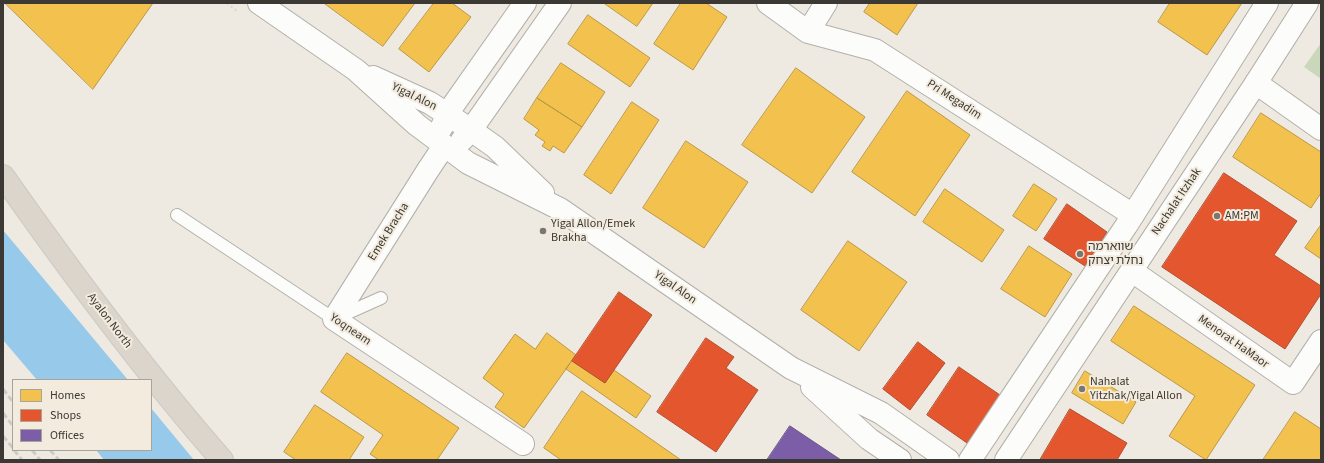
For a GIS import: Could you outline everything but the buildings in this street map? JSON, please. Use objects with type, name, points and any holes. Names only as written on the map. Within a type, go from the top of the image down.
[{"type":"highway","name":"Ayalon North","points":[[3,176],[68,267],[116,330],[222,460]]},
{"type":"street","name":"Yigal Alon","points":[[259,3],[356,70],[417,125],[468,163],[560,208]]},
{"type":"street","points":[[525,3],[447,114],[442,127],[444,146],[452,145],[460,141],[472,130],[560,3]]},
{"type":"street","name":"Pri Megadim","points":[[768,3],[808,32],[875,50],[1133,215]]},
{"type":"street","points":[[808,32],[826,3]]},
{"type":"street","points":[[970,460],[1133,215],[1267,3]]},
{"type":"street","name":"Nachalat Itzhak","points":[[1006,460],[1256,83],[1307,3]]},
{"type":"street","name":"Yigal Alon","points":[[356,70],[430,103],[472,130],[495,147],[560,208],[791,368],[869,439],[900,460]]},
{"type":"street","points":[[1256,83],[1321,129]]},
{"type":"street","name":"Emek Bracha","points":[[334,319],[444,146]]},
{"type":"street","name":"Menorat HaMaor","points":[[1132,271],[1293,383],[1321,341]]},
{"type":"street","name":"Yoqneam","points":[[334,319],[523,444]]},
{"type":"street","name":"Yigal Alon","points":[[791,368],[881,413],[948,460]]},
{"type":"lane","name":"Yoqneam","points":[[177,215],[334,319]]},
{"type":"lane","points":[[334,319],[381,298]]},
{"type":"green space","points":[[1321,43],[1321,79],[1304,67]]},
{"type":"water","points":[[3,230],[127,379],[36,379],[3,340]]},
{"type":"water","points":[[152,409],[194,460],[104,460],[97,451],[152,451]]},
{"type":"railway","points":[[3,389],[12,401]]},
{"type":"railway","points":[[3,413],[12,425]]},
{"type":"railway","points":[[3,436],[12,447]]},
{"type":"railway","points":[[15,451],[22,460]]},
{"type":"railway","points":[[33,451],[40,460]]},
{"type":"railway","points":[[51,451],[59,460]]},
{"type":"place","name":"AM:PM","points":[[1217,216]]},
{"type":"place","name":"Yigal Allon/Emek Brakha","points":[[543,231]]},
{"type":"place","name":"שווארמה נחלת יצחק","points":[[1080,254]]},
{"type":"place","name":"Nahalat Yitzhak/Yigal Allon","points":[[1082,389]]}]
